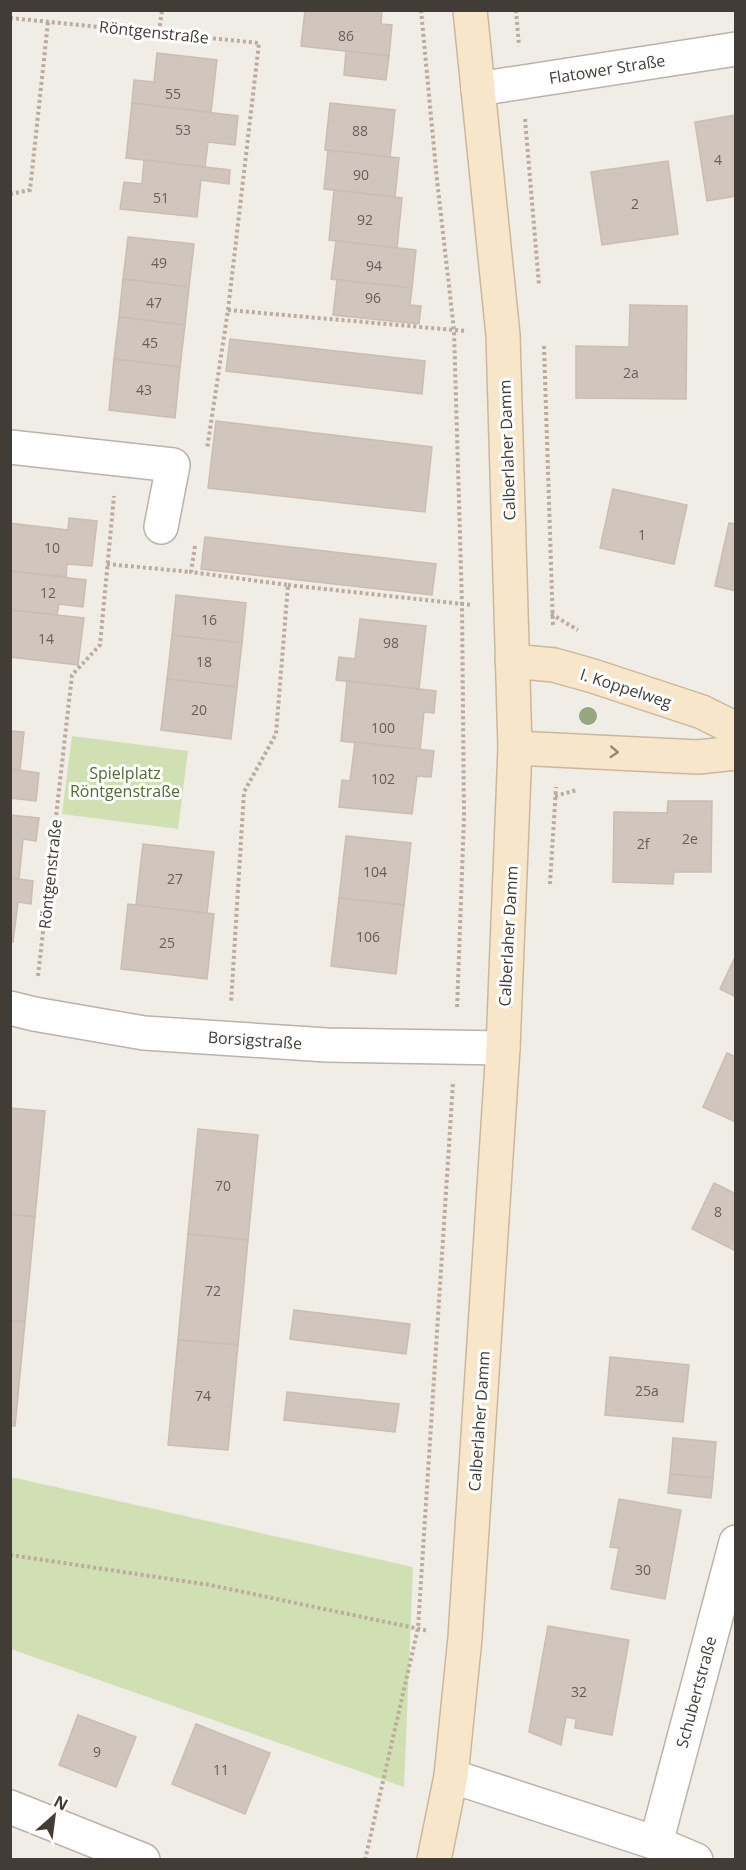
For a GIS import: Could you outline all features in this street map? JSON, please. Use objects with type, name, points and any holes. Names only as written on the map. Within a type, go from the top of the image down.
[{"type":"street","name":"Calberlaher Damm","points":[[434,1860],[451,1776],[465,1638],[502,1048],[515,748],[503,335],[470,10]]},
{"type":"street","name":"Flatower Straße","points":[[478,89],[735,49]]},
{"type":"street","points":[[10,447],[173,465],[161,527]]},
{"type":"street","name":"I. Koppelweg","points":[[512,661],[554,665],[593,676],[702,712],[735,729]]},
{"type":"street","points":[[515,748],[698,757],[735,753]]},
{"type":"street","name":"Borsigstraße","points":[[22,1011],[144,1033],[327,1045],[502,1048]]},
{"type":"street","name":"Schubertstraße","points":[[656,1843],[735,1542]]},
{"type":"street","points":[[451,1776],[656,1843],[696,1860]]},
{"type":"street","points":[[10,1807],[143,1860]]},
{"type":"path","points":[[159,32],[162,10]]},
{"type":"path","points":[[365,1860],[418,1628],[455,1047],[464,818],[462,605],[454,330],[421,10]]},
{"type":"path","name":"Röntgenstraße","points":[[10,18],[259,43],[228,310]]},
{"type":"path","points":[[10,194],[30,190],[48,22]]},
{"type":"path","points":[[206,455],[228,310],[503,335]]},
{"type":"path","name":"Röntgenstraße","points":[[22,1011],[72,675],[100,645],[117,459]]},
{"type":"path","points":[[191,572],[196,540]]},
{"type":"path","points":[[107,564],[462,605]]},
{"type":"path","points":[[229,1038],[244,792],[276,734],[288,585]]},
{"type":"path","points":[[10,1555],[210,1585],[465,1638]]},
{"type":"green space","name":"Spielplatz Röntgenstraße","points":[[72,736],[188,751],[178,829],[62,814]]},
{"type":"green space","points":[[11,1477],[413,1567],[404,1787],[11,1649]]},
{"type":"building","points":[[305,10],[382,10],[381,24],[392,25],[389,56],[301,46]]},
{"type":"building","points":[[346,51],[389,56],[386,80],[344,75]]},
{"type":"building","points":[[157,53],[217,60],[211,112],[132,103],[134,80],[154,82]]},
{"type":"building","points":[[132,103],[238,116],[235,145],[208,142],[205,167],[126,158]]},
{"type":"building","points":[[330,103],[395,110],[390,157],[325,150]]},
{"type":"building","points":[[736,115],[736,196],[707,201],[695,122]]},
{"type":"building","points":[[328,150],[399,158],[395,197],[324,189]]},
{"type":"building","points":[[144,160],[230,170],[229,184],[201,180],[197,217],[120,209],[124,182],[142,184]]},
{"type":"building","points":[[668,161],[678,234],[602,245],[591,172]]},
{"type":"building","points":[[334,190],[402,198],[397,248],[329,240]]},
{"type":"building","points":[[128,237],[194,244],[189,287],[123,279]]},
{"type":"building","points":[[336,241],[416,250],[412,288],[331,279]]},
{"type":"building","points":[[123,279],[189,287],[185,325],[119,317]]},
{"type":"building","points":[[337,280],[412,288],[410,305],[421,306],[419,324],[333,315]]},
{"type":"building","points":[[630,305],[687,306],[686,399],[576,398],[576,346],[629,347]]},
{"type":"building","points":[[119,317],[185,325],[180,367],[114,359]]},
{"type":"building","points":[[230,339],[425,361],[422,394],[226,371]]},
{"type":"building","points":[[114,359],[180,367],[175,418],[109,410]]},
{"type":"building","points":[[216,421],[432,447],[425,512],[208,488]]},
{"type":"building","points":[[613,489],[687,505],[674,564],[600,548]]},
{"type":"building","points":[[69,518],[97,521],[92,566],[67,564],[66,577],[10,571],[10,523],[68,530]]},
{"type":"building","points":[[729,523],[736,524],[736,591],[715,586]]},
{"type":"building","points":[[205,537],[436,564],[432,595],[201,569]]},
{"type":"building","points":[[10,571],[86,580],[83,607],[59,604],[57,615],[10,610]]},
{"type":"building","points":[[176,595],[246,603],[242,643],[172,635]]},
{"type":"building","points":[[10,610],[84,618],[78,665],[10,657]]},
{"type":"building","points":[[360,619],[426,626],[419,689],[336,680],[339,657],[355,659]]},
{"type":"building","points":[[172,635],[242,643],[237,687],[167,679]]},
{"type":"building","points":[[167,679],[237,687],[231,739],[161,730]]},
{"type":"building","points":[[347,681],[436,691],[434,713],[424,712],[420,750],[341,741]]},
{"type":"building","points":[[10,731],[24,732],[20,770],[10,769]]},
{"type":"building","points":[[355,742],[434,751],[431,777],[417,776],[412,814],[339,807],[342,780],[350,781]]},
{"type":"building","points":[[10,769],[39,773],[36,801],[10,798]]},
{"type":"building","points":[[668,801],[712,801],[711,872],[674,872],[673,884],[613,882],[614,812],[667,813]]},
{"type":"building","points":[[10,815],[39,818],[36,841],[23,839],[19,879],[10,878]]},
{"type":"building","points":[[346,836],[411,843],[404,905],[339,898]]},
{"type":"building","points":[[143,844],[214,852],[207,913],[136,905]]},
{"type":"building","points":[[10,878],[33,881],[31,904],[18,902],[13,942],[10,942]]},
{"type":"building","points":[[339,898],[404,905],[396,974],[331,966]]},
{"type":"building","points":[[128,904],[214,914],[207,979],[121,969]]},
{"type":"building","points":[[736,955],[736,997],[720,989]]},
{"type":"building","points":[[727,1053],[736,1057],[736,1122],[703,1107]]},
{"type":"building","points":[[10,1108],[45,1111],[35,1217],[10,1214]]},
{"type":"building","points":[[198,1129],[258,1135],[248,1240],[188,1234]]},
{"type":"building","points":[[714,1183],[736,1194],[736,1251],[692,1229]]},
{"type":"building","points":[[10,1214],[35,1217],[25,1322],[10,1320]]},
{"type":"building","points":[[188,1234],[248,1240],[238,1345],[178,1340]]},
{"type":"building","points":[[294,1310],[410,1324],[406,1354],[290,1339]]},
{"type":"building","points":[[10,1320],[25,1322],[15,1426],[10,1426]]},
{"type":"building","points":[[178,1340],[238,1345],[228,1450],[168,1445]]},
{"type":"building","points":[[610,1357],[689,1365],[683,1422],[605,1415]]},
{"type":"building","points":[[287,1392],[399,1404],[395,1432],[284,1420]]},
{"type":"building","points":[[673,1438],[716,1442],[713,1478],[670,1474]]},
{"type":"building","points":[[670,1474],[713,1478],[711,1498],[668,1493]]},
{"type":"building","points":[[619,1499],[681,1510],[665,1599],[611,1589],[619,1548],[610,1547]]},
{"type":"building","points":[[548,1626],[629,1640],[612,1735],[575,1728],[576,1719],[566,1717],[561,1745],[529,1732]]},
{"type":"building","points":[[78,1715],[136,1737],[116,1787],[59,1765]]},
{"type":"building","points":[[196,1724],[270,1753],[245,1814],[172,1784]]}]
